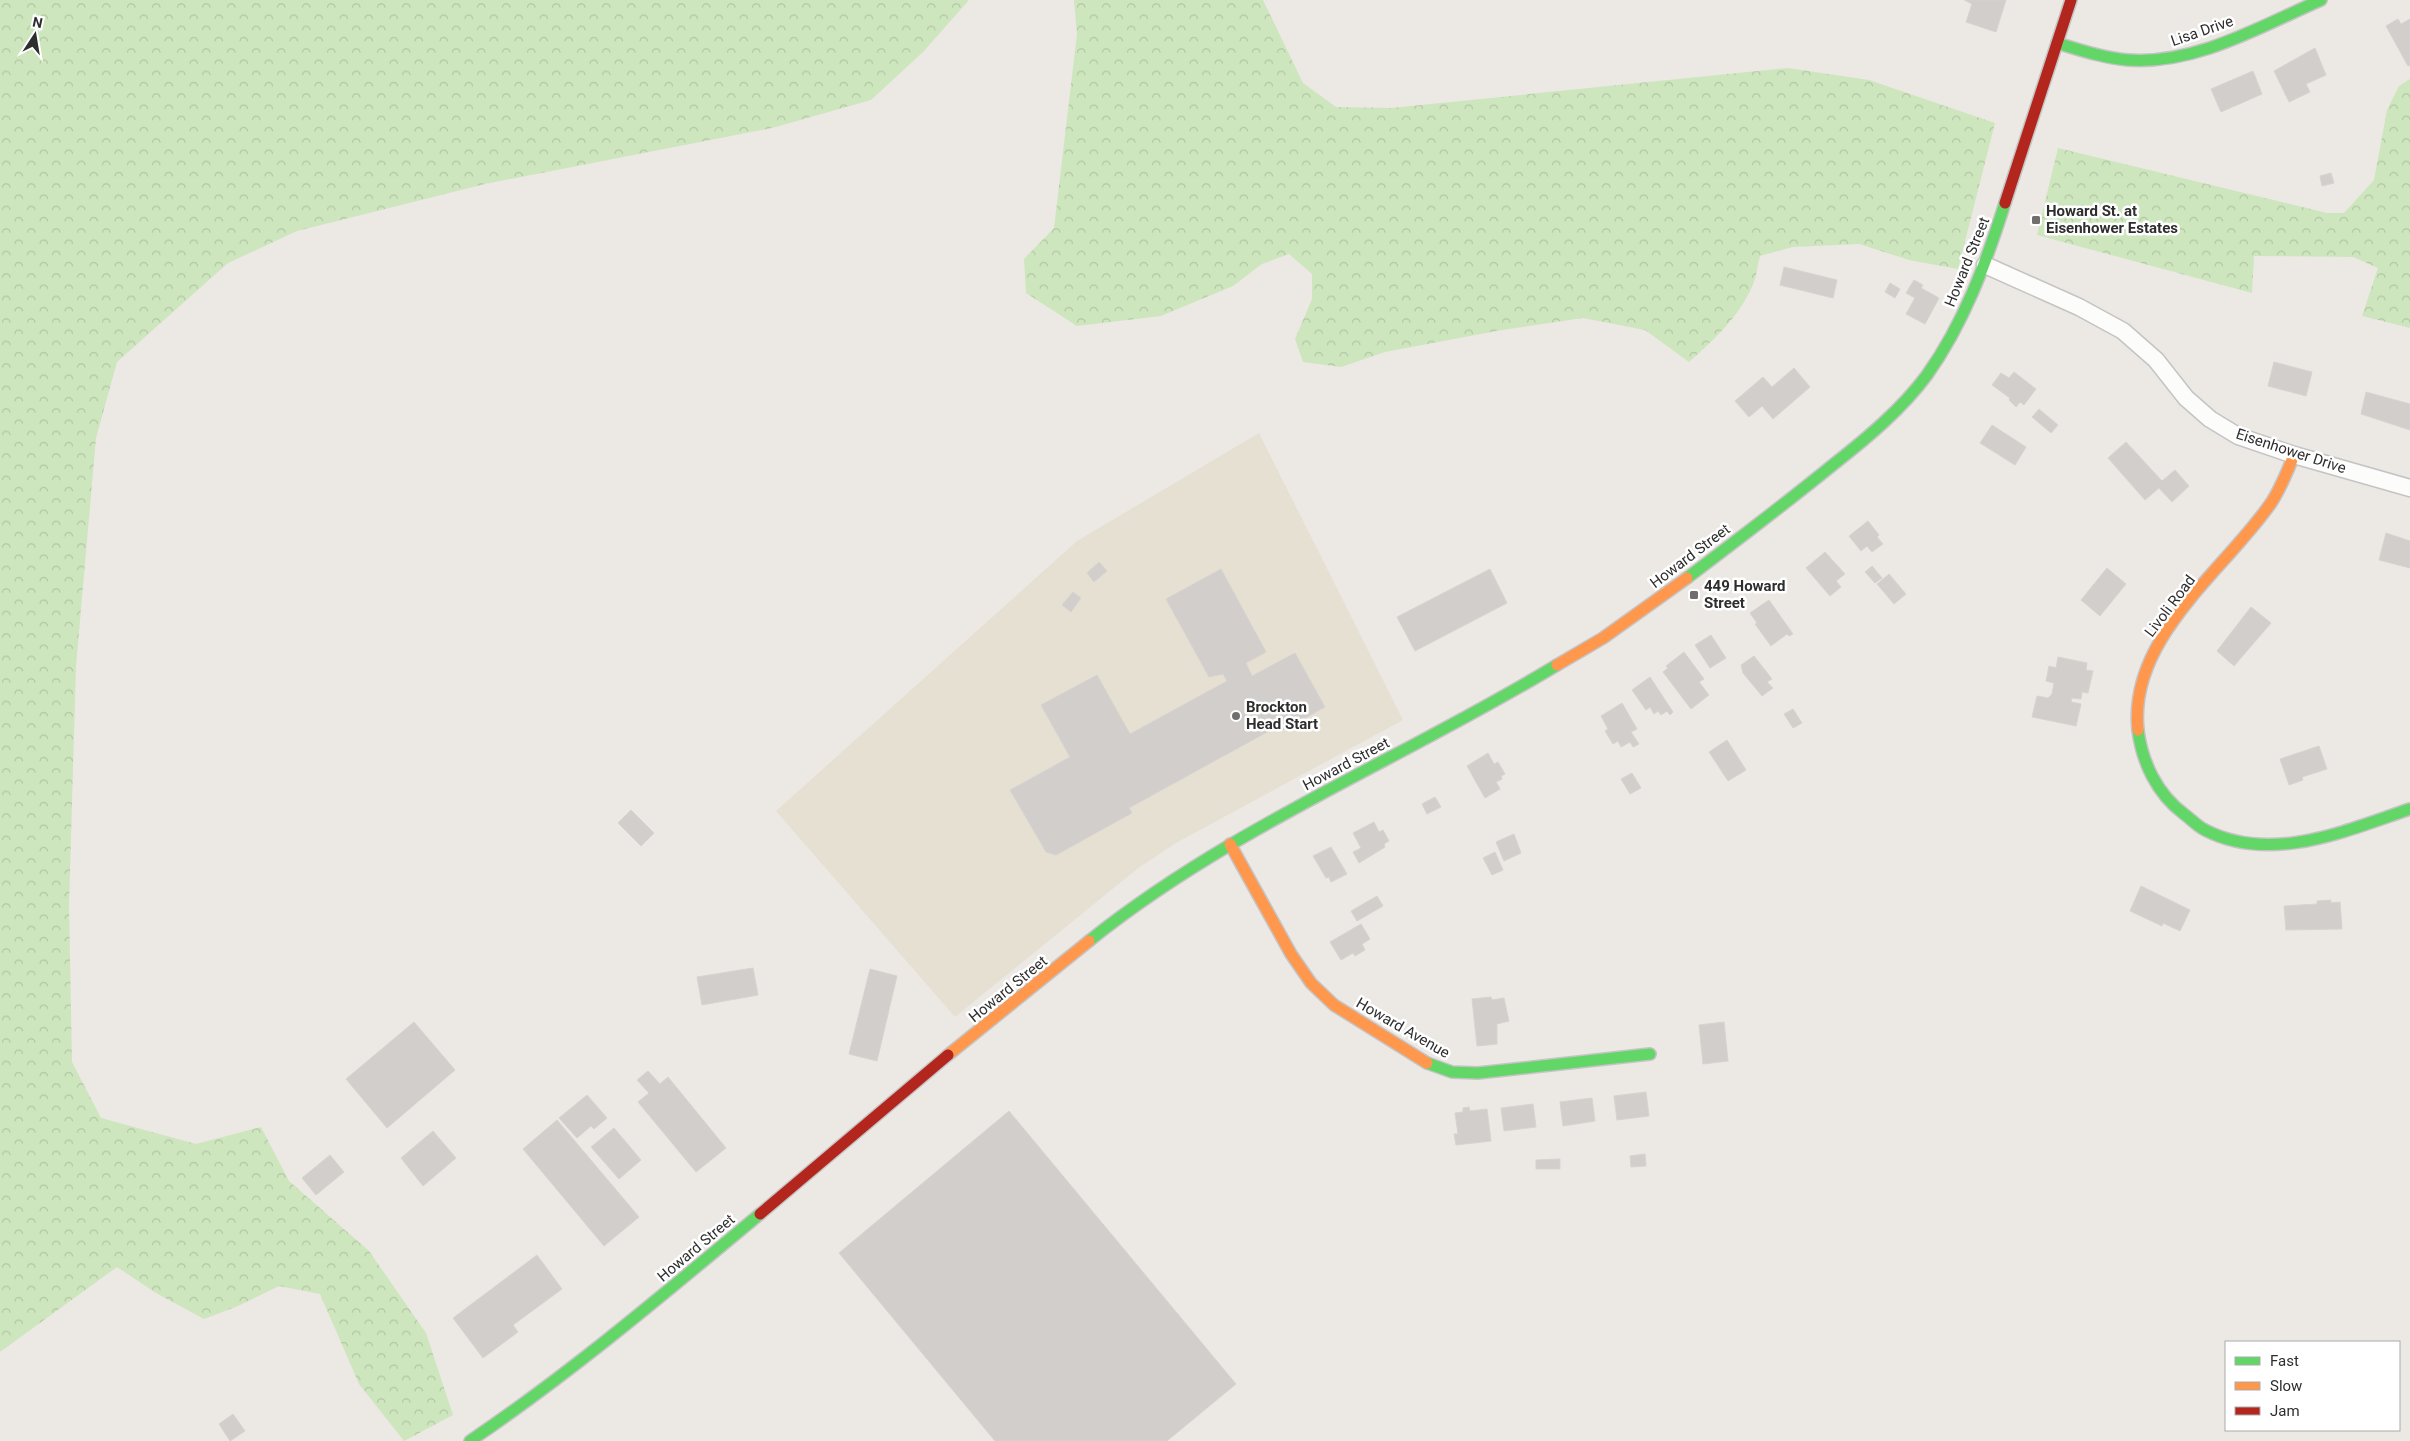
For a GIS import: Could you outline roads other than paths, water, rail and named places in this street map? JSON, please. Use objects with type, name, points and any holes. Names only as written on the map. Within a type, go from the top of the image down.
[{"type":"main road","name":"Howard Street","points":[[470,1441],[507,1416],[622,1329],[1013,1001],[1058,968],[1139,903],[1181,873],[1230,844],[1548,671],[1635,616],[1723,551],[1854,448],[1894,411],[1926,376],[1953,334],[1985,265],[2071,0]]},
{"type":"main road","name":"Lisa Drive","points":[[2057,43],[2110,57],[2137,60],[2183,56],[2322,0]]},
{"type":"main road","name":"Livoli Road","points":[[2294,455],[2284,481],[2268,507],[2168,629],[2147,665],[2139,690],[2137,718],[2142,751],[2155,783],[2171,804],[2190,823],[2216,837],[2248,845],[2278,847],[2307,842],[2410,809]]},
{"type":"main road","name":"Howard Avenue","points":[[1230,844],[1291,954],[1311,983],[1334,1005],[1430,1064],[1452,1072],[1478,1073],[1650,1054]]},
{"type":"street","name":"Eisenhower Drive","points":[[1985,265],[2079,307],[2123,331],[2156,360],[2186,398],[2210,419],[2238,436],[2294,455],[2410,488]]},
{"type":"place","name":"Howard St. at Eisenhower Estates","points":[[2036,220]]},
{"type":"place","name":"449 Howard Street","points":[[1694,595]]},
{"type":"place","name":"Brockton Head Start","points":[[1236,716]]}]
